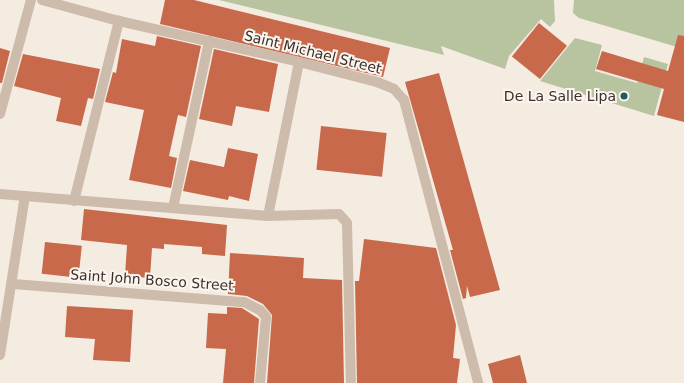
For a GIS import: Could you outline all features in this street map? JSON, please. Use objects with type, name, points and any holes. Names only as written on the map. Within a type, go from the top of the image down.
[{"type":"street","points":[[0,114],[31,0]]},
{"type":"street","name":"Saint Michael Street","points":[[42,0],[119,21],[299,62],[377,82],[394,89],[404,100],[478,383]]},
{"type":"street","points":[[74,201],[119,21]]},
{"type":"street","points":[[173,208],[209,41]]},
{"type":"street","points":[[268,216],[299,62]]},
{"type":"street","points":[[0,194],[268,216],[339,214],[347,223],[351,383]]},
{"type":"street","points":[[0,355],[13,284],[25,196]]},
{"type":"street","name":"Saint John Bosco Street","points":[[13,284],[244,302],[260,310],[266,316],[260,383]]},
{"type":"green space","points":[[219,0],[554,0],[555,21],[550,27],[541,19],[509,56],[505,69],[441,46],[444,55]]},
{"type":"green space","points":[[574,0],[684,0],[684,49],[579,18],[573,13]]},
{"type":"green space","points":[[575,38],[602,45],[595,71],[637,83],[644,57],[668,64],[654,116],[540,81]]},
{"type":"building","points":[[165,0],[194,0],[390,48],[383,77],[160,24]]},
{"type":"building","points":[[539,23],[567,46],[540,79],[512,56]]},
{"type":"building","points":[[678,35],[684,36],[684,122],[657,115],[664,89],[596,69],[602,51],[668,71]]},
{"type":"building","points":[[157,36],[201,46],[186,117],[178,115],[169,156],[177,158],[171,188],[129,180],[144,110],[105,102],[113,72],[116,73],[122,39],[155,46]]},
{"type":"building","points":[[0,48],[10,51],[2,83],[0,83]]},
{"type":"building","points":[[214,49],[278,64],[269,112],[236,106],[232,126],[199,119]]},
{"type":"building","points":[[23,54],[100,69],[93,99],[88,98],[81,126],[56,121],[61,98],[14,86]]},
{"type":"building","points":[[439,73],[500,290],[470,297],[467,286],[466,298],[463,299],[450,250],[453,250],[405,82]]},
{"type":"building","points":[[321,126],[387,133],[382,177],[316,170]]},
{"type":"building","points":[[228,148],[258,154],[249,201],[229,196],[228,200],[183,191],[190,160],[224,167]]},
{"type":"building","points":[[84,209],[227,225],[225,256],[202,254],[202,247],[164,244],[164,249],[152,248],[150,278],[125,276],[127,245],[81,240]]},
{"type":"building","points":[[364,239],[436,248],[456,325],[453,358],[460,359],[457,383],[357,383],[355,281],[359,281]]},
{"type":"building","points":[[45,242],[82,246],[78,278],[42,274]]},
{"type":"building","points":[[230,253],[304,258],[303,278],[342,280],[344,383],[267,383],[272,315],[263,304],[247,296],[228,294]]},
{"type":"building","points":[[67,306],[133,310],[130,362],[93,360],[95,339],[65,337]]},
{"type":"building","points":[[227,307],[242,308],[259,319],[254,383],[223,383],[226,349],[206,348],[208,313],[227,314]]},
{"type":"building","points":[[520,355],[527,383],[493,383],[488,364]]},
{"type":"place","name":"De La Salle Lipa","points":[[624,96]]}]
